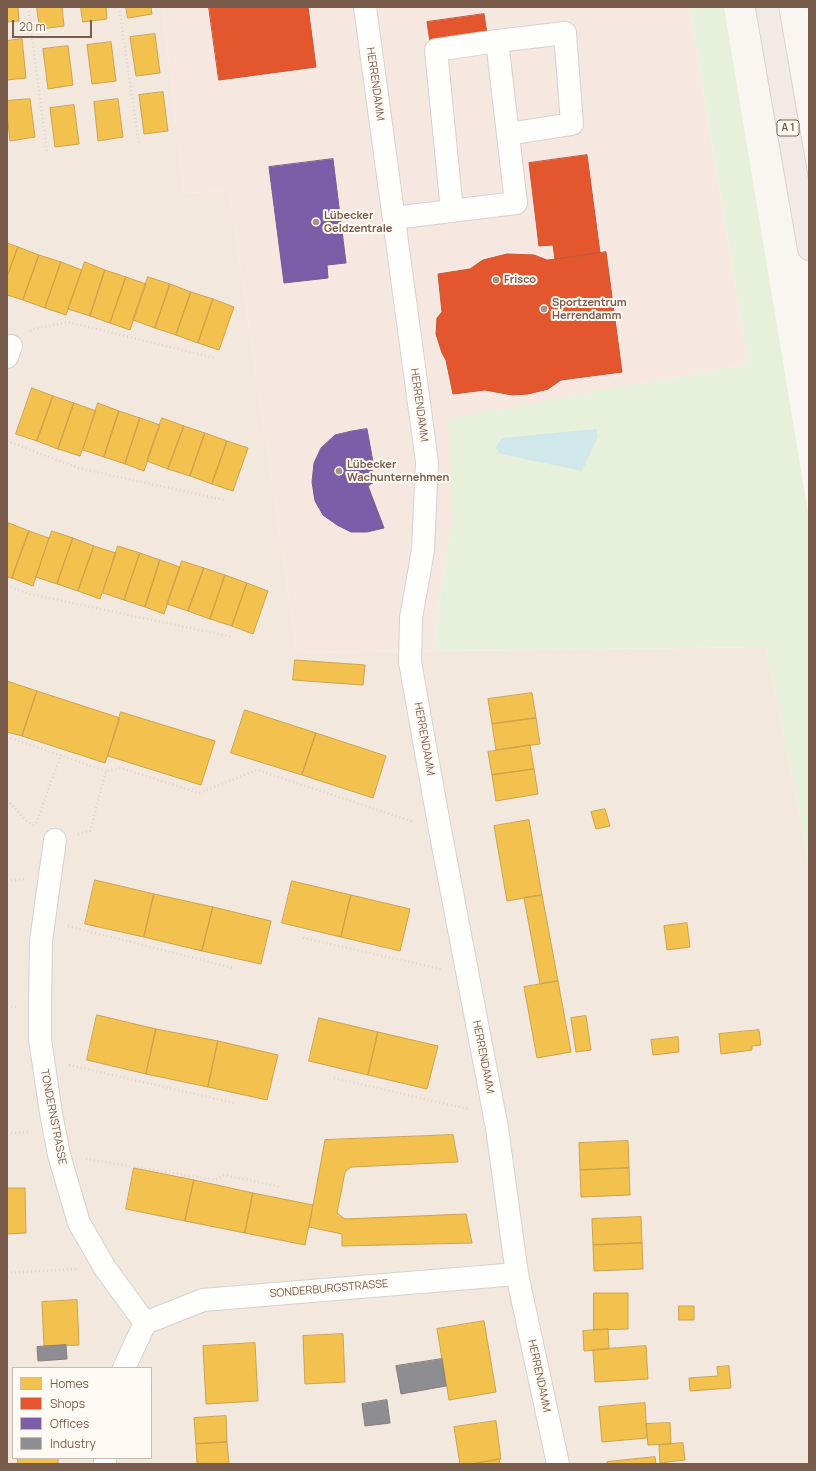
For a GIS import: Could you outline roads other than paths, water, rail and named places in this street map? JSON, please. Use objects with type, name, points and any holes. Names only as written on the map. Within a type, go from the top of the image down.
[{"type":"highway","name":"A 1","points":[[767,7],[809,249]]},
{"type":"street","name":"HERRENDAMM","points":[[365,7],[427,462],[423,550],[411,618],[410,662],[494,1115],[517,1274],[558,1464]]},
{"type":"street","points":[[452,211],[436,50],[565,33],[572,124],[508,134]]},
{"type":"street","points":[[394,218],[516,203],[497,41]]},
{"type":"street","name":"TONDERNSTRASSE","points":[[55,840],[41,941],[40,1039],[59,1155],[79,1223],[105,1268],[145,1322]]},
{"type":"street","name":"SONDERBURGSTRASSE","points":[[145,1322],[203,1300],[517,1274]]},
{"type":"street","points":[[124,1367],[145,1322]]},
{"type":"water","points":[[596,429],[598,436],[582,471],[501,454],[495,448],[502,438]]},
{"type":"place","name":"Lübecker Geldzentrale","points":[[316,222]]},
{"type":"place","name":"Frisco","points":[[496,280]]},
{"type":"place","name":"Sportzentrum Herrendamm","points":[[544,309]]},
{"type":"place","name":"Lübecker Wachunternehmen","points":[[339,471]]}]
